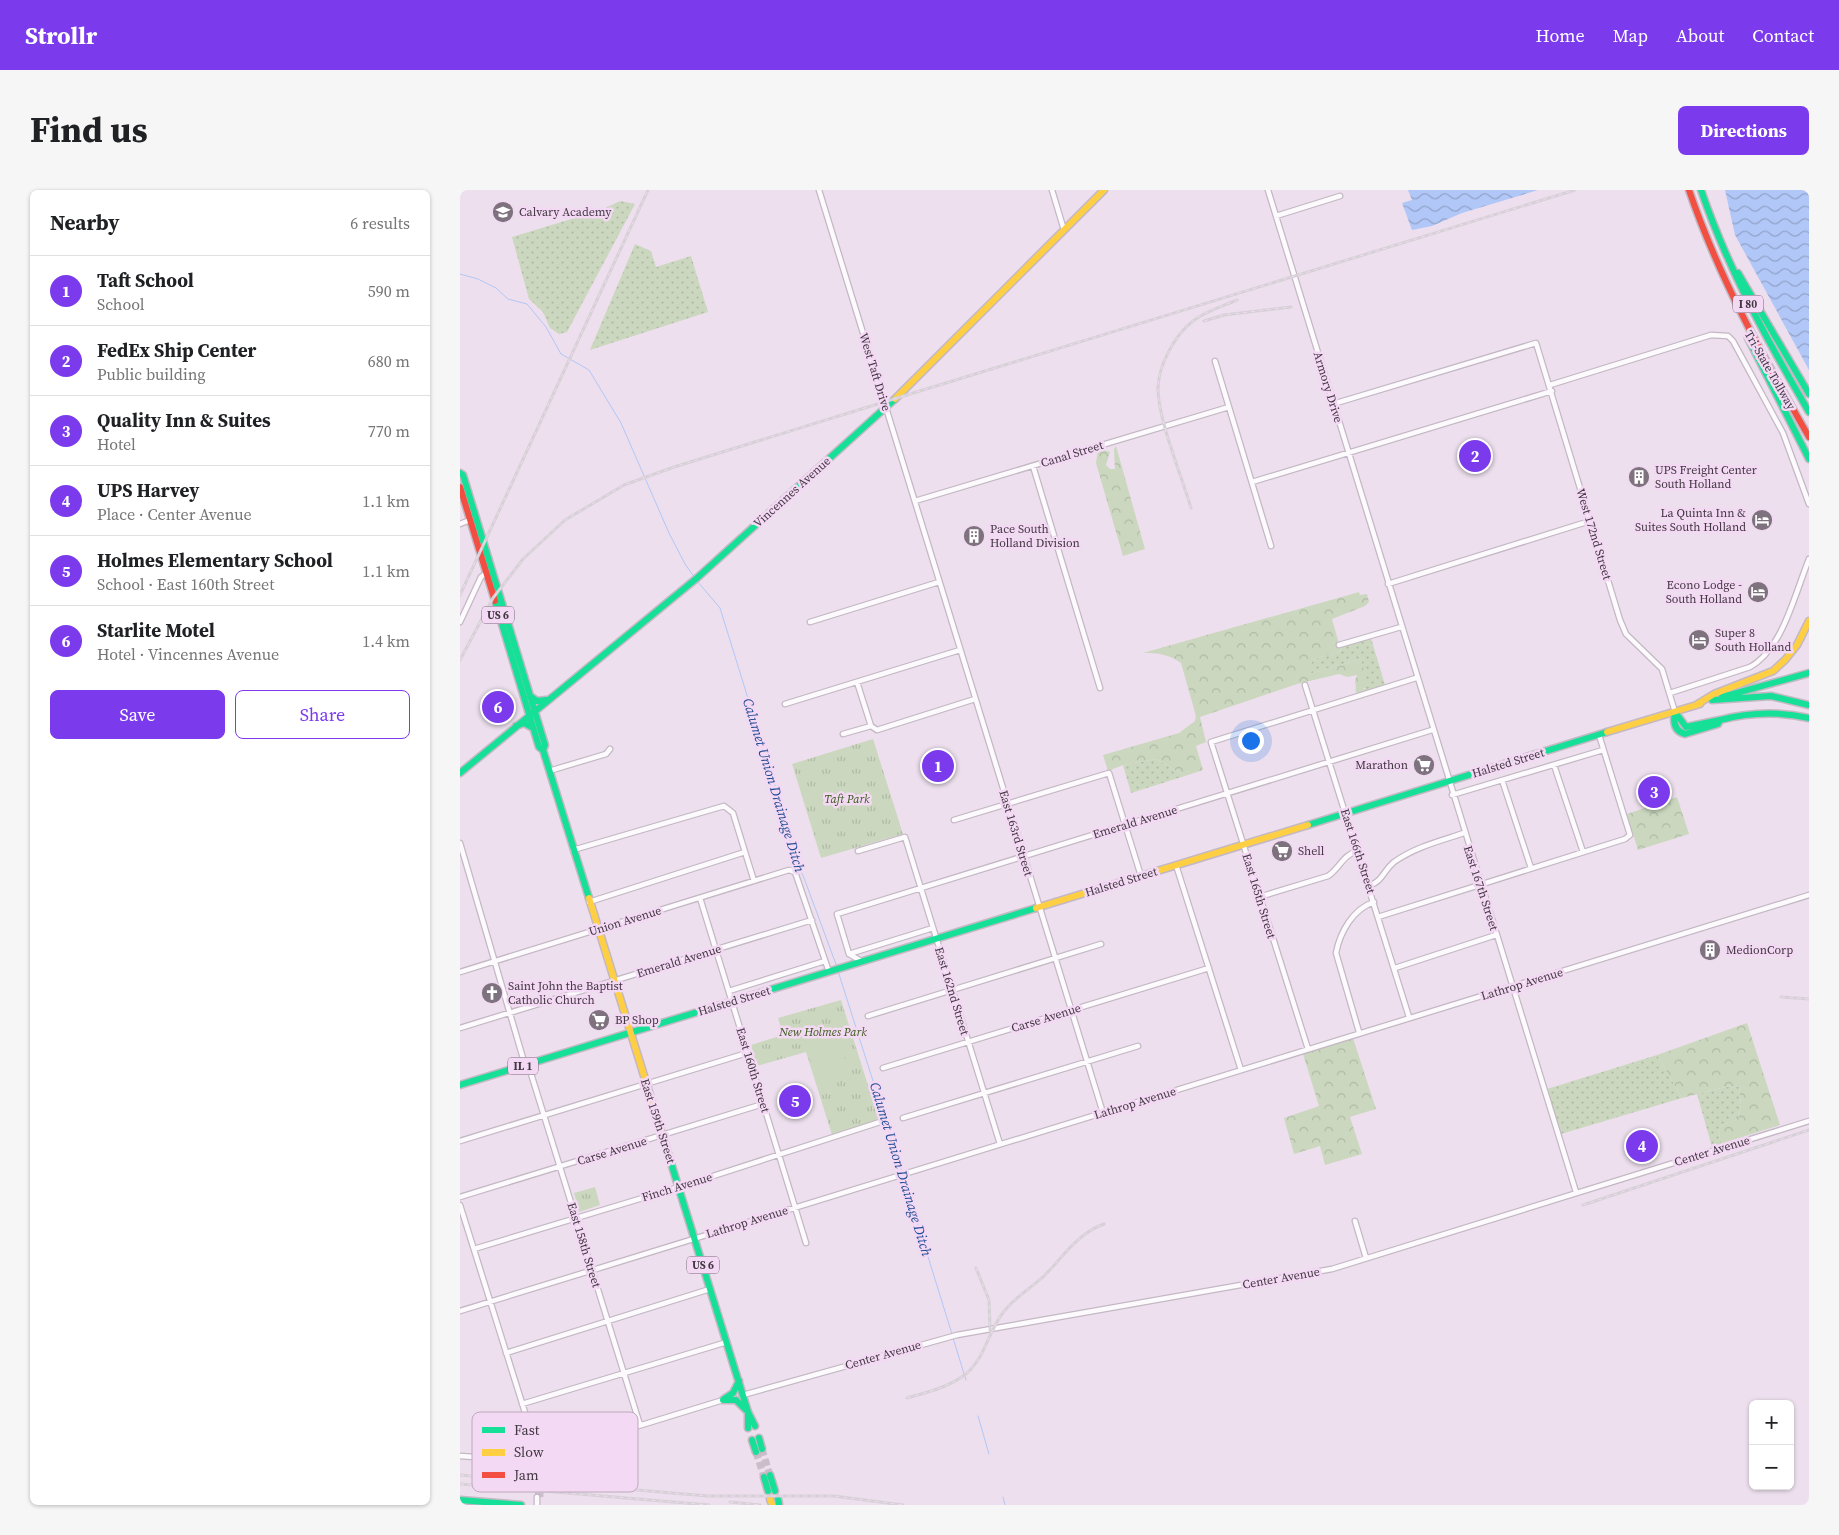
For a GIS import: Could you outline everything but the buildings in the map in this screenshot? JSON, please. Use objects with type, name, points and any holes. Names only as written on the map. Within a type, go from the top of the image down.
[{"type":"main road","name":"Vincennes Avenue","points":[[460,773],[546,700],[695,579],[886,408],[1104,190]]},
{"type":"main road","name":"Tri-State Tollway","points":[[1689,190],[1716,266],[1744,324],[1809,437]]},
{"type":"main road","name":"Tri-State Tollway","points":[[1701,190],[1714,228],[1752,311],[1809,412]]},
{"type":"main road","points":[[1714,228],[1772,334],[1809,394]]},
{"type":"main road","points":[[1744,324],[1750,345],[1809,459]]},
{"type":"main road","name":"US 6","points":[[460,472],[463,475],[485,574],[532,713],[545,745],[543,750],[549,771]]},
{"type":"main road","name":"US 6","points":[[460,487],[492,571],[530,696],[533,728],[538,747],[543,750]]},
{"type":"main road","points":[[485,574],[492,571]]},
{"type":"main road","points":[[1696,705],[1710,695],[1762,678],[1780,666],[1796,648],[1809,621]]},
{"type":"main road","name":"Halsted Street","points":[[460,1085],[1782,679],[1785,676],[1809,668]]},
{"type":"main road","name":"Halsted Street","points":[[1782,679],[1787,680],[1809,673]]},
{"type":"main road","points":[[1712,700],[1770,694],[1809,705]]},
{"type":"main road","points":[[530,696],[537,701],[546,700]]},
{"type":"main road","points":[[1675,712],[1686,727],[1762,712],[1806,717]]},
{"type":"main road","points":[[516,726],[524,723],[533,728]]},
{"type":"main road","name":"East 159th Street","points":[[549,771],[752,1427]]},
{"type":"main road","points":[[723,1400],[732,1393],[738,1381]]},
{"type":"main road","points":[[723,1400],[736,1400],[748,1412]]},
{"type":"main road","points":[[756,1439],[759,1450]]},
{"type":"main road","points":[[767,1476],[772,1491]]},
{"type":"main road","points":[[460,1500],[521,1505]]},
{"type":"street","name":"West Taft Drive","points":[[820,190],[930,553]]},
{"type":"street","points":[[1052,190],[1064,230]]},
{"type":"street","name":"Armory Drive","points":[[1268,190],[1388,584]]},
{"type":"street","points":[[1276,216],[1340,196]]},
{"type":"street","points":[[1550,385],[1711,335],[1723,334],[1733,341],[1784,434],[1809,504]]},
{"type":"street","name":"West 172nd Street","points":[[1333,404],[1536,343],[1626,634],[1660,666],[1675,712]]},
{"type":"street","points":[[1214,361],[1271,546]]},
{"type":"street","points":[[1252,482],[1552,391]]},
{"type":"street","name":"Canal Street","points":[[915,501],[1229,407]]},
{"type":"street","points":[[1032,466],[1100,688]]},
{"type":"street","points":[[460,524],[473,519]]},
{"type":"street","points":[[1388,584],[1590,521]]},
{"type":"street","name":"East 163rd Street","points":[[930,553],[1103,1113]]},
{"type":"street","points":[[1670,693],[1750,667],[1759,662],[1770,651],[1778,637],[1809,559]]},
{"type":"street","points":[[460,622],[481,577],[485,574]]},
{"type":"street","points":[[810,622],[939,582]]},
{"type":"street","name":"East 167th Street","points":[[1388,584],[1576,1192]]},
{"type":"street","points":[[1339,646],[1401,627]]},
{"type":"street","points":[[785,704],[960,650]]},
{"type":"street","points":[[1313,709],[1416,678]]},
{"type":"street","points":[[857,682],[871,726],[877,730],[975,699]]},
{"type":"street","name":"East 166th Street","points":[[1305,685],[1409,1017]]},
{"type":"street","name":"East 165th Street","points":[[1308,1049],[1211,742],[1313,709]]},
{"type":"street","points":[[843,734],[871,726]]},
{"type":"street","name":"Emerald Avenue","points":[[849,954],[837,914],[1432,730]]},
{"type":"street","points":[[1378,916],[1625,840],[1630,834],[1599,735]]},
{"type":"street","points":[[549,771],[606,754],[610,749]]},
{"type":"street","points":[[1452,795],[1603,750]]},
{"type":"street","points":[[1554,765],[1583,852]]},
{"type":"street","points":[[954,820],[1109,774],[1141,876]]},
{"type":"street","points":[[1502,780],[1531,868]]},
{"type":"street","points":[[573,850],[720,807],[728,808],[733,813],[754,881]]},
{"type":"street","points":[[1369,886],[1379,882],[1393,863],[1417,848],[1464,833]]},
{"type":"street","name":"East 162nd Street","points":[[858,852],[905,837],[1000,1144]]},
{"type":"street","name":"East 158th Street","points":[[460,843],[462,860],[636,1412]]},
{"type":"street","points":[[1259,897],[1328,876],[1334,872],[1347,855],[1357,851]]},
{"type":"street","points":[[589,902],[745,852]]},
{"type":"street","points":[[1176,865],[1241,1070]]},
{"type":"street","name":"Union Avenue","points":[[460,972],[789,870],[795,872],[812,920]]},
{"type":"street","name":"Lathrop Avenue","points":[[460,1311],[1359,1032],[1512,987],[1809,895]]},
{"type":"street","name":"East 160th Street","points":[[700,898],[806,1243]]},
{"type":"street","points":[[1359,1032],[1336,953],[1347,924],[1360,908],[1374,902]]},
{"type":"street","points":[[812,920],[829,972]]},
{"type":"street","name":"Emerald Avenue","points":[[460,1028],[812,920]]},
{"type":"street","points":[[849,954],[933,928]]},
{"type":"street","points":[[1395,968],[1496,935]]},
{"type":"street","points":[[868,1016],[1101,944]]},
{"type":"street","points":[[849,954],[862,962]]},
{"type":"street","points":[[844,967],[849,954]]},
{"type":"street","name":"Halsted Street","points":[[728,991],[825,961]]},
{"type":"street","name":"Carse Avenue","points":[[883,1068],[1209,968]]},
{"type":"street","points":[[903,1118],[1138,1046]]},
{"type":"street","points":[[460,1141],[748,1053]]},
{"type":"street","name":"Carse Avenue","points":[[460,1197],[763,1104]]},
{"type":"street","name":"Center Avenue","points":[[743,1395],[946,1337],[1306,1274],[1366,1258],[1809,1121]]},
{"type":"street","name":"Finch Avenue","points":[[474,1249],[679,1187],[880,1122]]},
{"type":"street","points":[[460,1205],[524,1412]]},
{"type":"street","points":[[1355,1221],[1366,1258]]},
{"type":"street","points":[[506,1353],[710,1290]]},
{"type":"street","points":[[522,1404],[727,1342]]},
{"type":"street","points":[[640,1425],[723,1400]]},
{"type":"street","name":"East 158th Street","points":[[638,1418],[640,1425]]},
{"type":"street","points":[[538,1505],[539,1497]]},
{"type":"green space","points":[[620,201],[635,204],[567,332],[559,334],[550,328],[543,312],[529,299],[512,237],[601,210]]},
{"type":"green space","points":[[635,244],[651,251],[656,267],[691,256],[708,312],[590,350]]},
{"type":"green space","points":[[1116,446],[1145,549],[1123,556],[1096,463],[1098,451],[1104,450],[1110,452],[1106,465],[1110,469],[1115,469],[1114,449]]},
{"type":"green space","points":[[1359,592],[1360,595],[1367,594],[1369,602],[1365,606],[1332,619],[1341,651],[1314,659],[1308,669],[1309,674],[1361,659],[1368,686],[1359,691],[1356,689],[1355,681],[1357,675],[1347,677],[1339,674],[1297,684],[1200,717],[1206,742],[1196,746],[1203,770],[1185,776],[1156,759],[1123,765],[1108,771],[1103,755],[1179,733],[1195,721],[1196,716],[1181,663],[1163,655],[1143,653]]},
{"type":"green space","points":[[1371,638],[1385,685],[1357,694],[1355,689],[1365,689],[1361,659],[1309,674],[1307,669],[1314,659],[1341,651],[1340,647]]},
{"type":"green space","name":"Taft Park","points":[[873,739],[903,834],[821,858],[792,764]]},
{"type":"green space","points":[[1156,759],[1185,776],[1131,793],[1123,765]]},
{"type":"green space","points":[[1677,797],[1689,834],[1638,850],[1627,814]]},
{"type":"green space","name":"New Holmes Park","points":[[841,1000],[879,1120],[832,1135],[806,1052],[757,1066],[751,1045],[783,1035],[778,1018]]},
{"type":"green space","points":[[1747,1023],[1780,1125],[1720,1144],[1719,1127],[1738,1119],[1741,1105],[1739,1087],[1729,1086],[1682,1098],[1657,1055]]},
{"type":"green space","points":[[837,1027],[849,1075],[817,1083],[804,1036]]},
{"type":"green space","points":[[1353,1038],[1376,1109],[1350,1117],[1362,1154],[1325,1165],[1320,1146],[1294,1154],[1284,1118],[1319,1106],[1303,1054]]},
{"type":"green space","points":[[1657,1055],[1682,1098],[1561,1134],[1547,1089]]},
{"type":"green space","points":[[1730,1086],[1739,1087],[1741,1105],[1738,1119],[1719,1127],[1720,1144],[1712,1147],[1697,1094]]},
{"type":"green space","points":[[595,1187],[600,1205],[579,1212],[574,1193]]},
{"type":"water","points":[[1408,190],[1538,190],[1462,213],[1432,226],[1412,230],[1402,203],[1412,200]]},
{"type":"water","points":[[1725,190],[1809,190],[1809,370],[1735,235]]},
{"type":"waterway","name":"Calumet Union Drainage Ditch","points":[[460,274],[478,279],[496,288],[508,299],[527,304],[546,327],[561,354],[589,370],[621,423],[669,533],[685,564],[695,578]]},
{"type":"waterway","name":"Calumet Union Drainage Ditch","points":[[697,581],[720,608],[782,808],[794,857],[804,878],[837,967]]},
{"type":"waterway","name":"Calumet Union Drainage Ditch","points":[[838,971],[902,1172]]},
{"type":"waterway","name":"Calumet Union Drainage Ditch","points":[[903,1176],[952,1334]]},
{"type":"waterway","name":"Calumet Union Drainage Ditch","points":[[953,1338],[966,1380]]},
{"type":"waterway","name":"Calumet Union Drainage Ditch","points":[[978,1416],[989,1454]]},
{"type":"waterway","name":"Calumet Union Drainage Ditch","points":[[1003,1497],[1005,1505]]},
{"type":"tunnel","points":[[762,1449],[770,1475]]},
{"type":"tunnel","points":[[756,1452],[764,1477]]},
{"type":"tunnel","points":[[537,1492],[537,1497]]},
{"type":"tunnel","points":[[541,1492],[541,1497]]},
{"type":"railway","points":[[460,595],[648,190]]},
{"type":"railway","points":[[460,660],[493,598],[523,559],[565,520],[624,485],[674,467],[1575,190]]},
{"type":"railway","points":[[1191,508],[1161,414],[1159,378],[1169,351],[1186,327],[1203,314],[1237,300]]},
{"type":"railway","points":[[1204,321],[1224,315],[1291,307]]},
{"type":"railway","points":[[1781,997],[1809,999]]},
{"type":"railway","points":[[1583,1205],[1809,1130]]},
{"type":"railway","points":[[907,1398],[946,1385],[967,1373],[978,1360],[997,1321],[1006,1308],[1044,1276],[1079,1239],[1086,1233],[1104,1224]]},
{"type":"railway","points":[[976,1268],[989,1300],[990,1330]]},
{"type":"railway","points":[[460,1475],[472,1476]]},
{"type":"railway","points":[[460,1484],[472,1485]]},
{"type":"railway","points":[[638,1490],[708,1496],[834,1496],[903,1505]]},
{"type":"railway","points":[[555,1492],[709,1505]]},
{"type":"railway","points":[[730,1502],[760,1505]]},
{"type":"traffic: fast","points":[[1701,190],[1723,248],[1749,304],[1809,412]]},
{"type":"traffic: fast","points":[[1738,273],[1809,394]]},
{"type":"traffic: fast","points":[[1748,338],[1809,459]]},
{"type":"traffic: fast","points":[[460,773],[697,578],[895,399]]},
{"type":"traffic: fast","points":[[460,473],[463,475],[545,745],[543,750]]},
{"type":"traffic: fast","points":[[495,601],[539,747],[543,750],[589,898]]},
{"type":"traffic: fast","points":[[1722,697],[1809,673]]},
{"type":"traffic: fast","points":[[530,696],[537,701],[546,700]]},
{"type":"traffic: fast","points":[[1712,700],[1771,696],[1809,705]]},
{"type":"traffic: fast","points":[[1675,712],[1675,726],[1681,733],[1685,734],[1718,724],[1720,720],[1742,715],[1775,713],[1809,718]]},
{"type":"traffic: fast","points":[[1675,712],[1686,727],[1720,720]]},
{"type":"traffic: fast","points":[[516,726],[524,723],[533,728]]},
{"type":"traffic: fast","points":[[1308,825],[1607,732]]},
{"type":"traffic: fast","points":[[460,1085],[1036,908]]},
{"type":"traffic: fast","points":[[667,1150],[748,1412],[755,1426]]},
{"type":"traffic: fast","points":[[724,1399],[733,1393],[739,1381]]},
{"type":"traffic: fast","points":[[723,1400],[736,1400],[746,1410]]},
{"type":"traffic: fast","points":[[748,1415],[748,1428]]},
{"type":"traffic: fast","points":[[759,1438],[762,1449]]},
{"type":"traffic: fast","points":[[752,1440],[756,1452]]},
{"type":"traffic: fast","points":[[770,1475],[775,1491]]},
{"type":"traffic: fast","points":[[764,1477],[768,1491]]},
{"type":"traffic: fast","points":[[778,1499],[779,1504]]},
{"type":"traffic: fast","points":[[460,1500],[521,1505]]},
{"type":"traffic: slow","points":[[895,399],[1104,190]]},
{"type":"traffic: slow","points":[[1696,705],[1714,694],[1773,671],[1797,645],[1809,621]]},
{"type":"traffic: slow","points":[[1607,732],[1700,704]]},
{"type":"traffic: slow","points":[[1036,908],[1308,825]]},
{"type":"traffic: slow","points":[[589,898],[667,1150]]},
{"type":"traffic: slow","points":[[770,1499],[772,1504]]},
{"type":"traffic: jam","points":[[1689,190],[1728,286],[1775,377],[1809,437]]},
{"type":"traffic: jam","points":[[460,487],[495,601]]},
{"type":"place","name":"Calvary Academy","points":[[503,212]]},
{"type":"place","name":"FedEx Ship Center","points":[[1475,456]]},
{"type":"place","name":"UPS Freight Center South Holland","points":[[1639,477]]},
{"type":"place","name":"La Quinta Inn & Suites South Holland","points":[[1762,520]]},
{"type":"place","name":"Pace South Holland Division","points":[[974,536]]},
{"type":"place","name":"Econo Lodge - South Holland","points":[[1758,592]]},
{"type":"place","name":"Super 8 South Holland","points":[[1699,640]]},
{"type":"place","name":"Starlite Motel","points":[[498,707]]},
{"type":"place","name":"Marathon","points":[[1424,765]]},
{"type":"place","name":"Taft School","points":[[938,766]]},
{"type":"place","name":"Quality Inn & Suites","points":[[1654,792]]},
{"type":"place","name":"Shell","points":[[1282,851]]},
{"type":"place","name":"MedionCorp","points":[[1710,950]]},
{"type":"place","name":"Saint John the Baptist Catholic Church","points":[[492,993]]},
{"type":"place","name":"BP Shop","points":[[599,1020]]},
{"type":"place","name":"Holmes Elementary School","points":[[795,1101]]},
{"type":"place","name":"UPS Harvey","points":[[1642,1146]]}]
